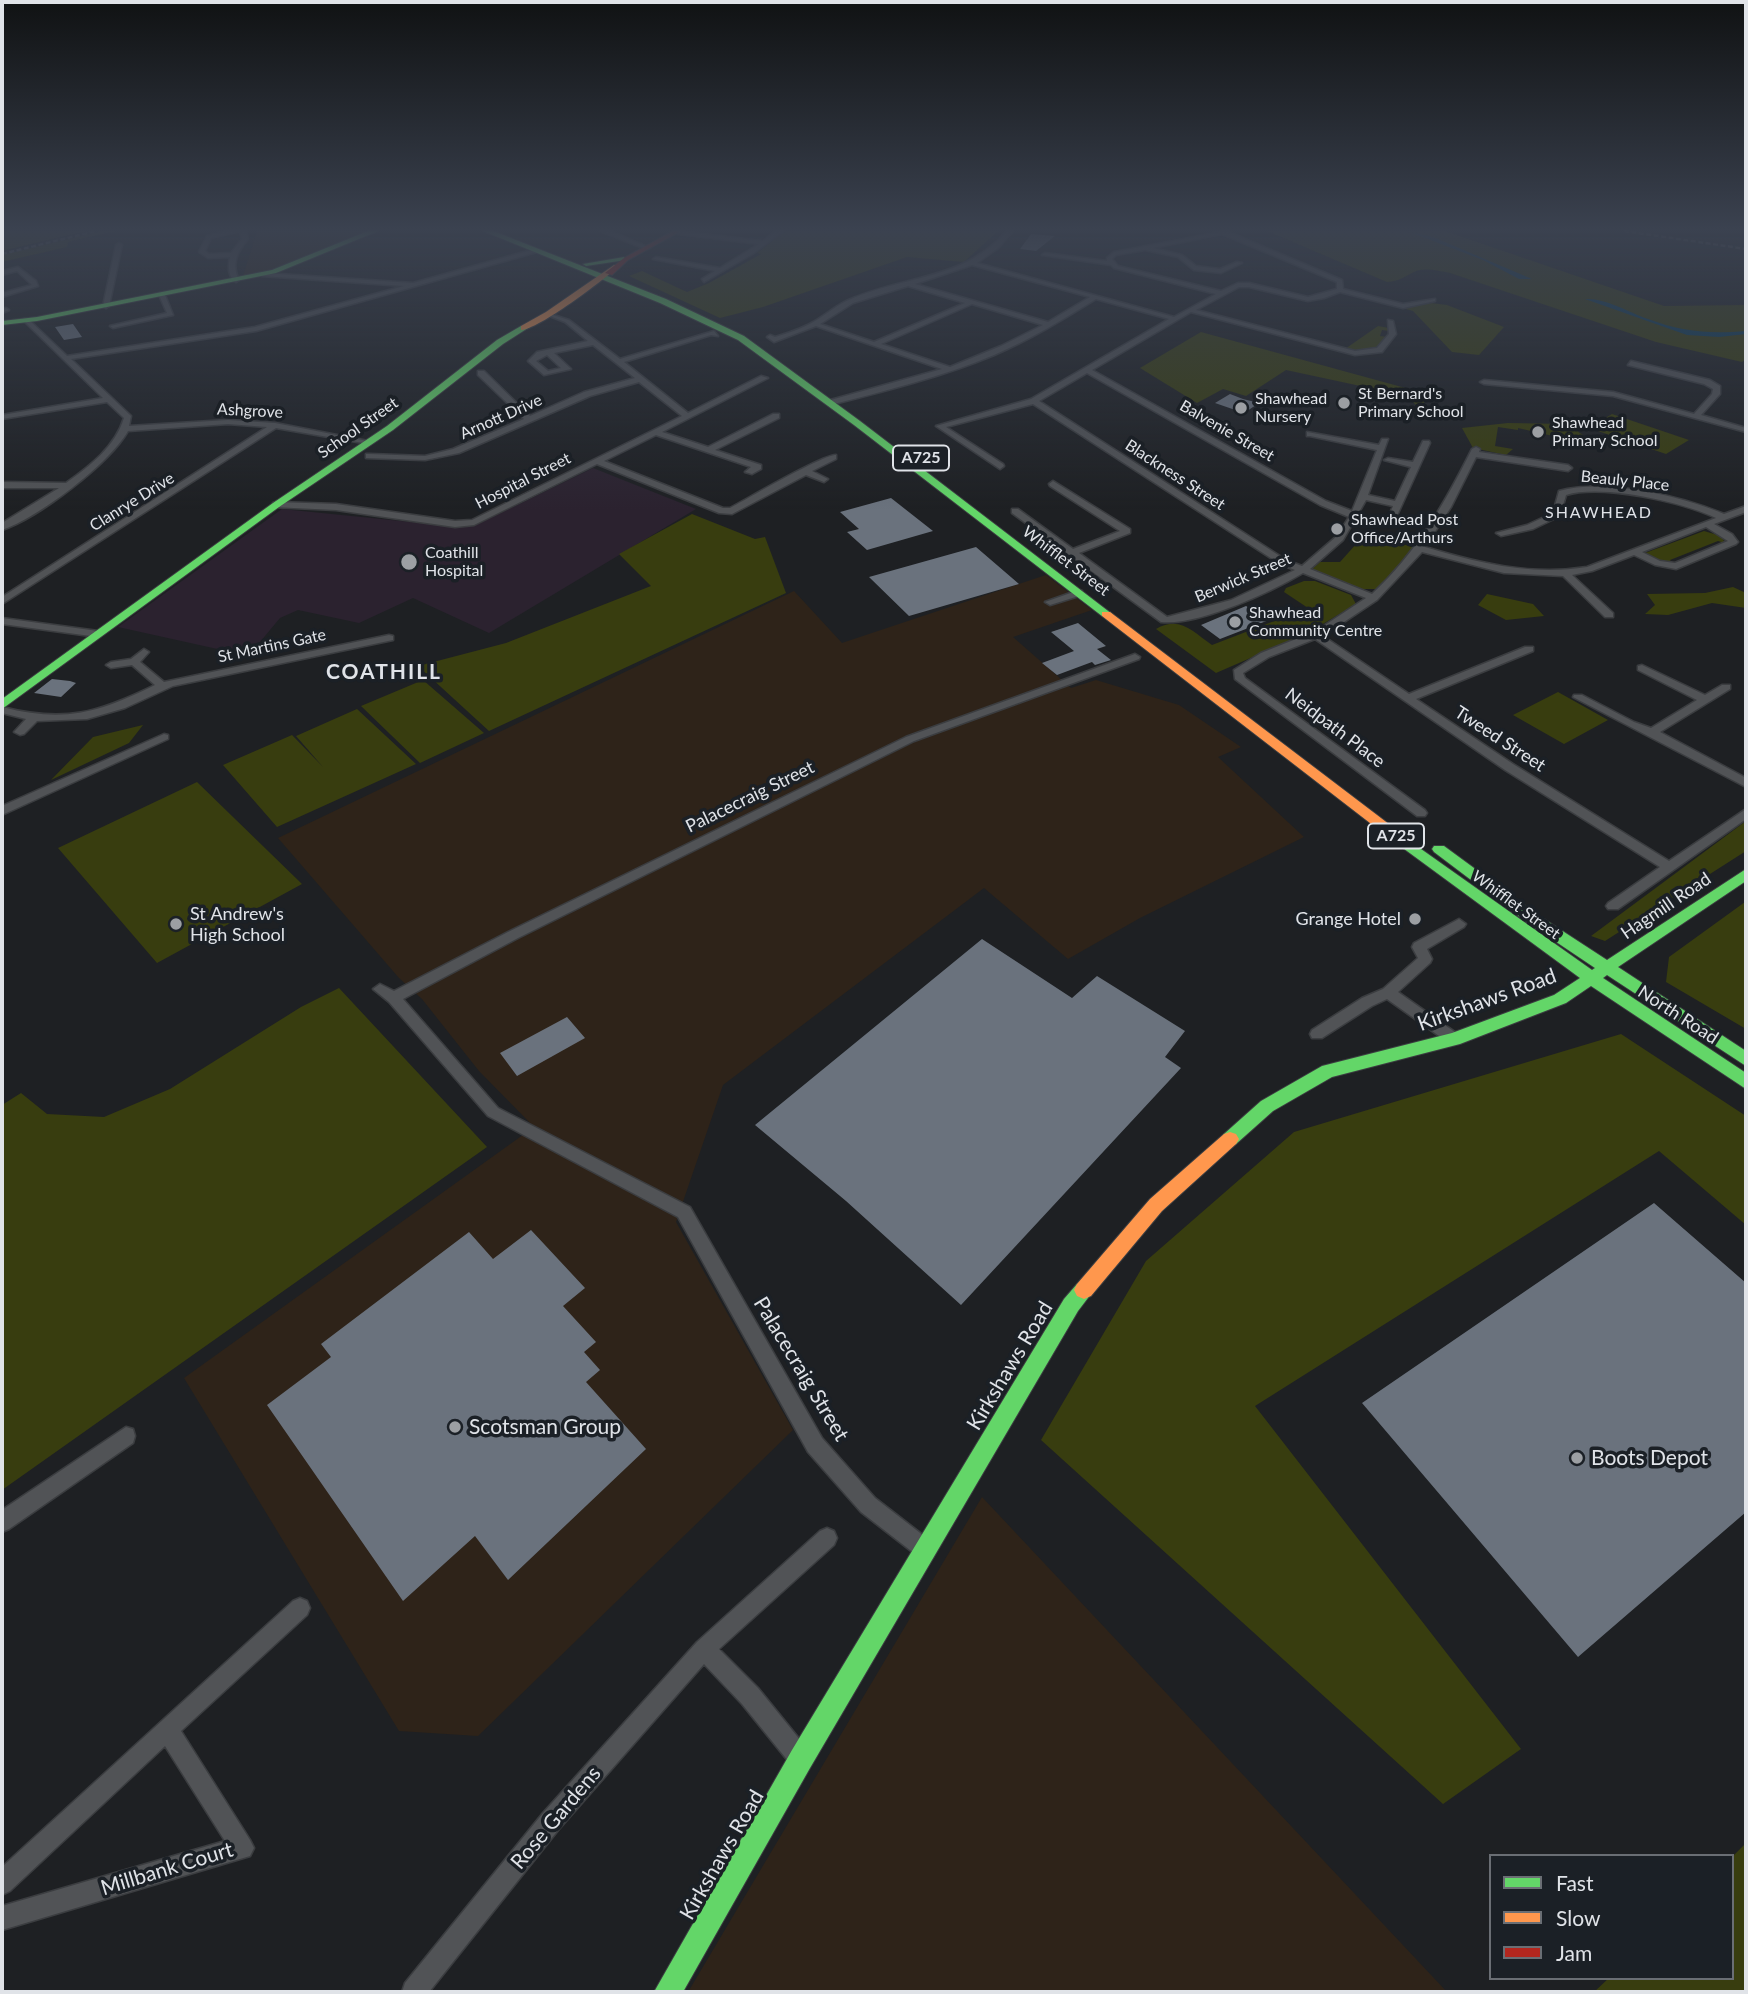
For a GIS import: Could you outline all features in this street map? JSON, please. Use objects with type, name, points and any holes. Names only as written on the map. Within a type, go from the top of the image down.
[{"type":"main road","name":"School Street","points":[[2,707],[127,612],[276,505],[369,449],[500,342],[531,324]]},
{"type":"main road","name":"Whifflet Street","points":[[714,324],[741,338],[835,401],[1189,668],[1489,908],[1590,979]]},
{"type":"main road","name":"Whifflet Street","points":[[727,324],[787,359],[835,401],[1079,593],[1189,668]]},
{"type":"main road","name":"Whifflet Street","points":[[1211,686],[1508,901],[1606,968]]},
{"type":"main road","name":"Hagmill Road","points":[[1590,979],[1746,874]]},
{"type":"main road","name":"North Road","points":[[1606,968],[1746,1059]]},
{"type":"main road","name":"North Road","points":[[1590,979],[1746,1082]]},
{"type":"main road","name":"Kirkshaws Road","points":[[667,1992],[1071,1305],[1156,1205],[1267,1105],[1328,1071],[1454,1039],[1560,999],[1590,979]]},
{"type":"street","points":[[2,527],[99,463],[127,429],[128,418],[30,324]]},
{"type":"street","points":[[113,326],[122,324]]},
{"type":"street","points":[[65,358],[231,334],[269,324]]},
{"type":"street","points":[[571,324],[686,415]]},
{"type":"street","points":[[815,324],[949,369]]},
{"type":"street","points":[[770,337],[775,340],[815,324]]},
{"type":"street","points":[[875,344],[921,324]]},
{"type":"street","points":[[1000,466],[940,426],[1034,401],[1166,324]]},
{"type":"street","points":[[1242,324],[1337,350],[1365,354],[1379,350],[1393,334],[1391,324]]},
{"type":"street","points":[[835,401],[949,369],[1051,325]]},
{"type":"street","points":[[618,362],[712,332],[716,335]]},
{"type":"street","points":[[548,352],[595,342]]},
{"type":"street","points":[[1630,363],[1707,382],[1717,388],[1716,394],[1697,415]]},
{"type":"street","name":"Balvenie Street","points":[[1087,370],[1118,385],[1323,503],[1353,515]]},
{"type":"street","points":[[481,373],[530,420]]},
{"type":"street","name":"Hospital Street","points":[[276,505],[336,507],[455,524],[474,522],[764,378]]},
{"type":"street","name":"Arnott Drive","points":[[369,449],[412,458],[444,455],[483,441],[587,394],[640,379]]},
{"type":"street","points":[[1484,382],[1614,394],[1746,430]]},
{"type":"street","points":[[2,417],[110,399]]},
{"type":"street","name":"Blackness Street","points":[[1034,401],[1302,571],[1374,598]]},
{"type":"street","points":[[708,450],[776,416]]},
{"type":"street","name":"Ashgrove","points":[[127,429],[228,422],[275,425],[369,449]]},
{"type":"street","name":"Clanrye Drive","points":[[2,601],[275,425]]},
{"type":"street","points":[[656,432],[758,467],[749,472]]},
{"type":"street","name":"Berwick Street","points":[[1073,552],[1164,621],[1212,610],[1293,578],[1336,542],[1353,515],[1384,444],[1310,434]]},
{"type":"street","points":[[1392,518],[1426,443]]},
{"type":"street","points":[[1315,635],[1374,598],[1404,570],[1421,549],[1475,452],[1568,468]]},
{"type":"street","points":[[595,460],[722,511],[732,511],[833,457]]},
{"type":"street","points":[[1388,460],[1415,465]]},
{"type":"street","points":[[804,471],[824,479]]},
{"type":"street","points":[[1015,511],[1073,552],[1127,531],[1053,484]]},
{"type":"street","points":[[2,485],[67,486]]},
{"type":"street","name":"Beauly Place","points":[[1500,533],[1530,527],[1558,514],[1562,494],[1569,489],[1587,488],[1682,501],[1722,517]]},
{"type":"street","points":[[1361,496],[1397,504]]},
{"type":"street","points":[[1421,549],[1508,569],[1567,575],[1746,509]]},
{"type":"street","points":[[1635,552],[1658,563],[1676,566],[1733,542],[1729,536],[1707,524]]},
{"type":"street","points":[[1567,575],[1609,615]]},
{"type":"street","points":[[1049,602],[1079,593]]},
{"type":"street","points":[[2,621],[98,634]]},
{"type":"street","name":"Neidpath Place","points":[[1315,635],[1242,667],[1238,671],[1240,678],[1422,813]]},
{"type":"street","name":"Tweed Street","points":[[1315,635],[1407,699],[1669,867]]},
{"type":"street","name":"St Martins Gate","points":[[2,707],[35,718],[89,716],[137,699],[161,685],[389,638]]},
{"type":"street","points":[[1407,699],[1529,649]]},
{"type":"street","points":[[111,665],[134,662],[144,652]]},
{"type":"street","name":"Palacecraig Street","points":[[926,1550],[868,1505],[815,1445],[684,1212],[493,1112],[387,994],[513,935],[910,739],[1135,657]]},
{"type":"street","points":[[134,662],[161,685]]},
{"type":"street","points":[[1643,668],[1704,699]]},
{"type":"street","points":[[1652,732],[1726,687]]},
{"type":"street","points":[[1578,697],[1630,724],[1652,732],[1746,783]]},
{"type":"street","points":[[20,732],[35,718]]},
{"type":"street","points":[[2,811],[164,737]]},
{"type":"street","points":[[1613,906],[1746,813]]},
{"type":"street","points":[[1317,1034],[1367,1002],[1388,993],[1425,959],[1419,947],[1459,924]]},
{"type":"street","points":[[1388,993],[1454,1039]]},
{"type":"street","points":[[2,1522],[126,1436]]},
{"type":"street","name":"Rose Gardens","points":[[414,1992],[551,1821],[704,1649],[827,1538]]},
{"type":"street","points":[[2,1883],[300,1608]]},
{"type":"street","points":[[704,1649],[750,1696],[802,1759]]},
{"type":"street","name":"Millbank Court","points":[[2,1918],[242,1848],[167,1729]]},
{"type":"shaded area","name":"Coathill Hospital","points":[[593,468],[696,509],[489,633],[413,598],[359,623],[298,610],[280,618],[260,642],[240,654],[118,627],[282,509],[441,525],[476,525]]},
{"type":"shaded area","points":[[1046,575],[1092,610],[1013,637],[1071,688],[1096,680],[1179,705],[1241,747],[1218,757],[1304,837],[1140,918],[1068,959],[984,888],[723,1085],[676,1222],[793,1430],[478,1736],[399,1731],[184,1378],[534,1127],[479,1071],[422,999],[399,978],[278,838],[794,591],[842,643]]},
{"type":"shaded area","points":[[982,1497],[1447,1992],[688,1992]]},
{"type":"green space","points":[[1425,324],[1496,324],[1504,327],[1479,355],[1452,352]]},
{"type":"green space","points":[[1602,324],[1746,324],[1746,359],[1742,362],[1656,342]]},
{"type":"green space","points":[[1378,326],[1389,328],[1389,331],[1382,330],[1380,336],[1388,337],[1379,346],[1364,351],[1345,349]]},
{"type":"green space","points":[[1201,332],[1431,395],[1419,408],[1407,396],[1286,370],[1246,396],[1223,389],[1197,403],[1140,368]]},
{"type":"green space","points":[[1612,414],[1689,440],[1666,454],[1589,428]]},
{"type":"green space","points":[[1508,423],[1567,424],[1593,442],[1580,449],[1553,445],[1553,436],[1518,428],[1498,427],[1495,446],[1513,449],[1506,455],[1473,448],[1462,428]]},
{"type":"green space","points":[[692,514],[755,539],[765,537],[786,593],[489,731],[418,666],[506,643],[651,586],[619,554]]},
{"type":"green space","points":[[1354,528],[1415,548],[1406,561],[1377,589],[1362,589],[1311,570],[1320,562],[1340,562],[1366,533]]},
{"type":"green space","points":[[1704,531],[1721,536],[1725,543],[1718,541],[1666,564],[1645,553]]},
{"type":"green space","points":[[1304,581],[1315,581],[1351,595],[1356,604],[1308,633],[1216,673],[1156,629],[1179,624],[1212,645],[1308,608],[1284,592],[1286,588]]},
{"type":"green space","points":[[1733,587],[1746,593],[1746,608],[1712,603],[1668,615],[1645,614],[1655,605],[1647,594],[1705,593]]},
{"type":"green space","points":[[1487,594],[1533,604],[1544,616],[1506,620],[1478,605]]},
{"type":"green space","points":[[423,680],[484,733],[420,763],[361,706]]},
{"type":"green space","points":[[1558,692],[1608,720],[1564,744],[1513,715]]},
{"type":"green space","points":[[357,709],[416,764],[277,827],[223,765],[292,735],[323,767],[296,736]]},
{"type":"green space","points":[[143,725],[129,743],[51,780],[93,737]]},
{"type":"green space","points":[[197,782],[302,884],[157,963],[58,848]]},
{"type":"green space","points":[[1746,821],[1746,851],[1605,941],[1591,936]]},
{"type":"green space","points":[[1745,902],[1746,1029],[1666,982],[1669,957]]},
{"type":"green space","points":[[339,988],[487,1147],[2,1490],[2,1105],[21,1093],[47,1114],[104,1117],[170,1089],[301,1007]]},
{"type":"green space","points":[[1621,1034],[1746,1116],[1746,1225],[1659,1151],[1255,1406],[1521,1749],[1443,1804],[1041,1440],[1146,1261],[1294,1132]]},
{"type":"green space","points":[[1746,1843],[1746,1992],[1594,1992],[1607,1980],[1734,1980],[1734,1855]]},
{"type":"water","points":[[1656,324],[1708,332],[1746,331],[1746,334],[1719,337],[1687,335]]},
{"type":"building","points":[[73,324],[82,337],[64,340],[55,327]]},
{"type":"building","name":"Shawhead Nursery","points":[[1230,394],[1259,403],[1244,413],[1215,403]]},
{"type":"building","points":[[891,498],[933,531],[867,550],[847,532],[859,529],[840,512]]},
{"type":"building","points":[[976,547],[1019,584],[909,616],[869,577]]},
{"type":"building","name":"Shawhead Community Centre","points":[[1246,606],[1269,620],[1220,639],[1201,625]]},
{"type":"building","points":[[1078,623],[1106,646],[1097,649],[1111,660],[1095,665],[1092,662],[1057,675],[1042,663],[1074,651],[1051,632]]},
{"type":"building","points":[[52,679],[76,683],[61,697],[34,693]]},
{"type":"building","points":[[982,939],[1072,998],[1097,976],[1185,1031],[1165,1057],[1181,1068],[961,1305],[846,1201],[755,1125]]},
{"type":"building","points":[[567,1017],[585,1038],[517,1076],[500,1053]]},
{"type":"building","name":"Boots Depot","points":[[1654,1203],[1746,1283],[1746,1512],[1578,1657],[1362,1403]]},
{"type":"building","name":"Scotsman Group","points":[[531,1230],[585,1288],[563,1306],[596,1342],[584,1352],[600,1370],[586,1382],[646,1449],[508,1580],[475,1536],[403,1601],[267,1405],[331,1357],[321,1344],[469,1232],[493,1259]]},
{"type":"traffic: fast","points":[[712,324],[741,338],[857,423],[1106,614]]},
{"type":"traffic: fast","points":[[2,705],[276,505],[390,428],[500,342],[524,328]]},
{"type":"traffic: fast","points":[[1397,837],[1482,901],[1746,1082]]},
{"type":"traffic: fast","points":[[1439,849],[1533,919],[1746,1059]]},
{"type":"traffic: fast","points":[[1230,1139],[1267,1106],[1328,1071],[1454,1039],[1560,999],[1746,874]]},
{"type":"traffic: fast","points":[[668,1992],[801,1759],[1071,1305],[1084,1290]]},
{"type":"traffic: slow","points":[[524,328],[531,324]]},
{"type":"traffic: slow","points":[[1106,614],[1397,837]]},
{"type":"traffic: slow","points":[[1084,1290],[1156,1205],[1230,1139]]},
{"type":"place","name":"St Bernard's Primary School","points":[[1344,403]]},
{"type":"place","name":"Shawhead Nursery","points":[[1241,408]]},
{"type":"place","name":"Shawhead Primary School","points":[[1538,432]]},
{"type":"place","name":"Shawhead Post Office/Arthurs","points":[[1337,529]]},
{"type":"place","name":"Coathill Hospital","points":[[409,562]]},
{"type":"place","name":"Shawhead Community Centre","points":[[1235,622]]},
{"type":"place","name":"Grange Hotel","points":[[1415,919]]},
{"type":"place","name":"St Andrew's High School","points":[[176,924]]},
{"type":"place","name":"Scotsman Group","points":[[455,1427]]},
{"type":"place","name":"Boots Depot","points":[[1577,1458]]},
{"type":"district","name":"SHAWHEAD","points":[[1599,513]]},
{"type":"district","name":"COATHILL","points":[[384,672]]}]
